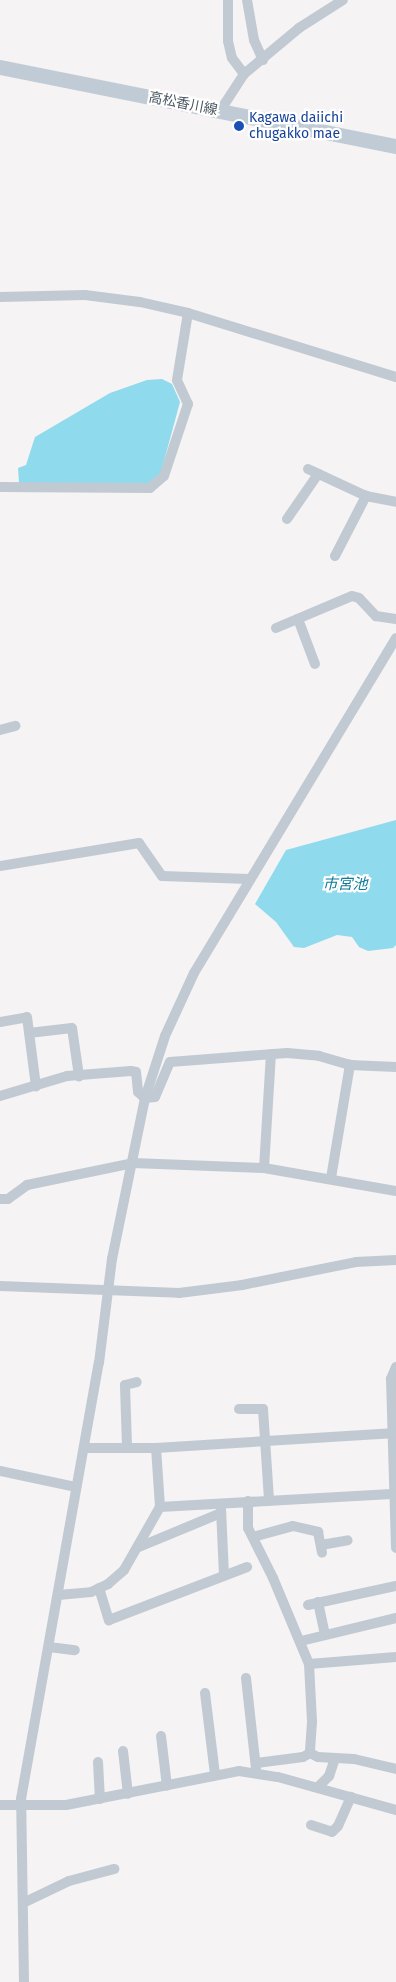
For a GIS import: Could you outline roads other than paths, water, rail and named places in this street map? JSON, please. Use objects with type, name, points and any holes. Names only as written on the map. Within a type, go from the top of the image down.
[{"type":"main road","name":"高松香川線","points":[[0,67],[396,146]]},
{"type":"street","points":[[228,0],[228,40],[232,58],[244,74]]},
{"type":"street","points":[[247,0],[254,40],[263,60]]},
{"type":"street","points":[[220,111],[244,74],[263,60],[298,28],[343,0]]},
{"type":"street","points":[[0,297],[85,295],[140,302],[188,313],[396,377]]},
{"type":"street","points":[[0,487],[150,488],[164,476],[188,404],[177,380],[188,313]]},
{"type":"street","points":[[308,469],[366,496],[396,502]]},
{"type":"street","points":[[287,519],[318,474]]},
{"type":"street","points":[[335,556],[366,496]]},
{"type":"street","points":[[276,628],[352,596],[359,598],[376,616],[396,619]]},
{"type":"street","points":[[298,619],[315,664]]},
{"type":"street","points":[[24,1982],[21,1806],[84,1448],[107,1292],[134,1163],[145,1098],[183,995],[249,880],[396,638]]},
{"type":"street","points":[[0,730],[15,726]]},
{"type":"street","points":[[0,866],[139,843],[162,876],[249,880]]},
{"type":"street","points":[[0,1022],[27,1017],[36,1086]]},
{"type":"street","points":[[29,1033],[72,1028],[79,1076]]},
{"type":"street","points":[[264,1168],[271,1054]]},
{"type":"street","points":[[0,1096],[79,1076],[136,1072],[138,1092],[145,1098],[155,1097],[160,1092],[170,1062],[271,1054],[319,1056],[350,1065],[396,1067]]},
{"type":"street","points":[[331,1178],[350,1065]]},
{"type":"street","points":[[0,1199],[8,1199],[36,1183],[134,1163],[264,1168],[396,1190]]},
{"type":"street","points":[[0,1286],[107,1292],[212,1290],[356,1262],[396,1260]]},
{"type":"street","points":[[396,1367],[391,1379],[396,1548]]},
{"type":"street","points":[[128,1446],[125,1384],[136,1382]]},
{"type":"street","points":[[239,1409],[264,1409],[269,1500]]},
{"type":"street","points":[[84,1448],[128,1446],[156,1448],[394,1433]]},
{"type":"street","points":[[58,1595],[75,1595],[99,1588],[124,1570],[139,1547],[160,1507],[156,1448]]},
{"type":"street","points":[[0,1471],[76,1487]]},
{"type":"street","points":[[139,1547],[221,1508],[248,1502],[395,1494]]},
{"type":"street","points":[[248,1502],[248,1528],[301,1641],[309,1664],[312,1722],[310,1753]]},
{"type":"street","points":[[160,1507],[221,1508]]},
{"type":"street","points":[[221,1508],[224,1575]]},
{"type":"street","points":[[253,1537],[293,1526],[318,1532],[321,1549],[348,1540]]},
{"type":"street","points":[[99,1588],[109,1620],[247,1567]]},
{"type":"street","points":[[325,1634],[313,1604],[396,1586]]},
{"type":"street","points":[[301,1641],[396,1618]]},
{"type":"street","points":[[50,1647],[75,1650]]},
{"type":"street","points":[[309,1664],[396,1657]]},
{"type":"street","points":[[246,1678],[256,1768]]},
{"type":"street","points":[[205,1693],[215,1775]]},
{"type":"street","points":[[161,1736],[167,1786]]},
{"type":"street","points":[[123,1751],[128,1794]]},
{"type":"street","points":[[0,1805],[66,1806],[256,1768],[303,1757],[310,1753],[336,1759],[354,1759],[396,1769]]},
{"type":"street","points":[[318,1787],[329,1776],[336,1759]]},
{"type":"street","points":[[98,1762],[100,1799]]},
{"type":"street","points":[[256,1768],[396,1810]]},
{"type":"street","points":[[310,1825],[332,1832],[338,1826],[351,1797]]},
{"type":"street","points":[[23,1903],[69,1881],[114,1869]]},
{"type":"water","points":[[162,379],[172,384],[180,402],[161,472],[154,480],[145,485],[19,483],[18,468],[26,465],[35,437],[110,393],[147,380]]},
{"type":"water","name":"市宮池","points":[[396,820],[396,945],[393,948],[368,951],[359,947],[352,937],[337,935],[304,948],[294,947],[276,922],[255,904],[286,850]]},
{"type":"place","name":"Kagawa daiichi chugakko mae","points":[[239,126]]}]
